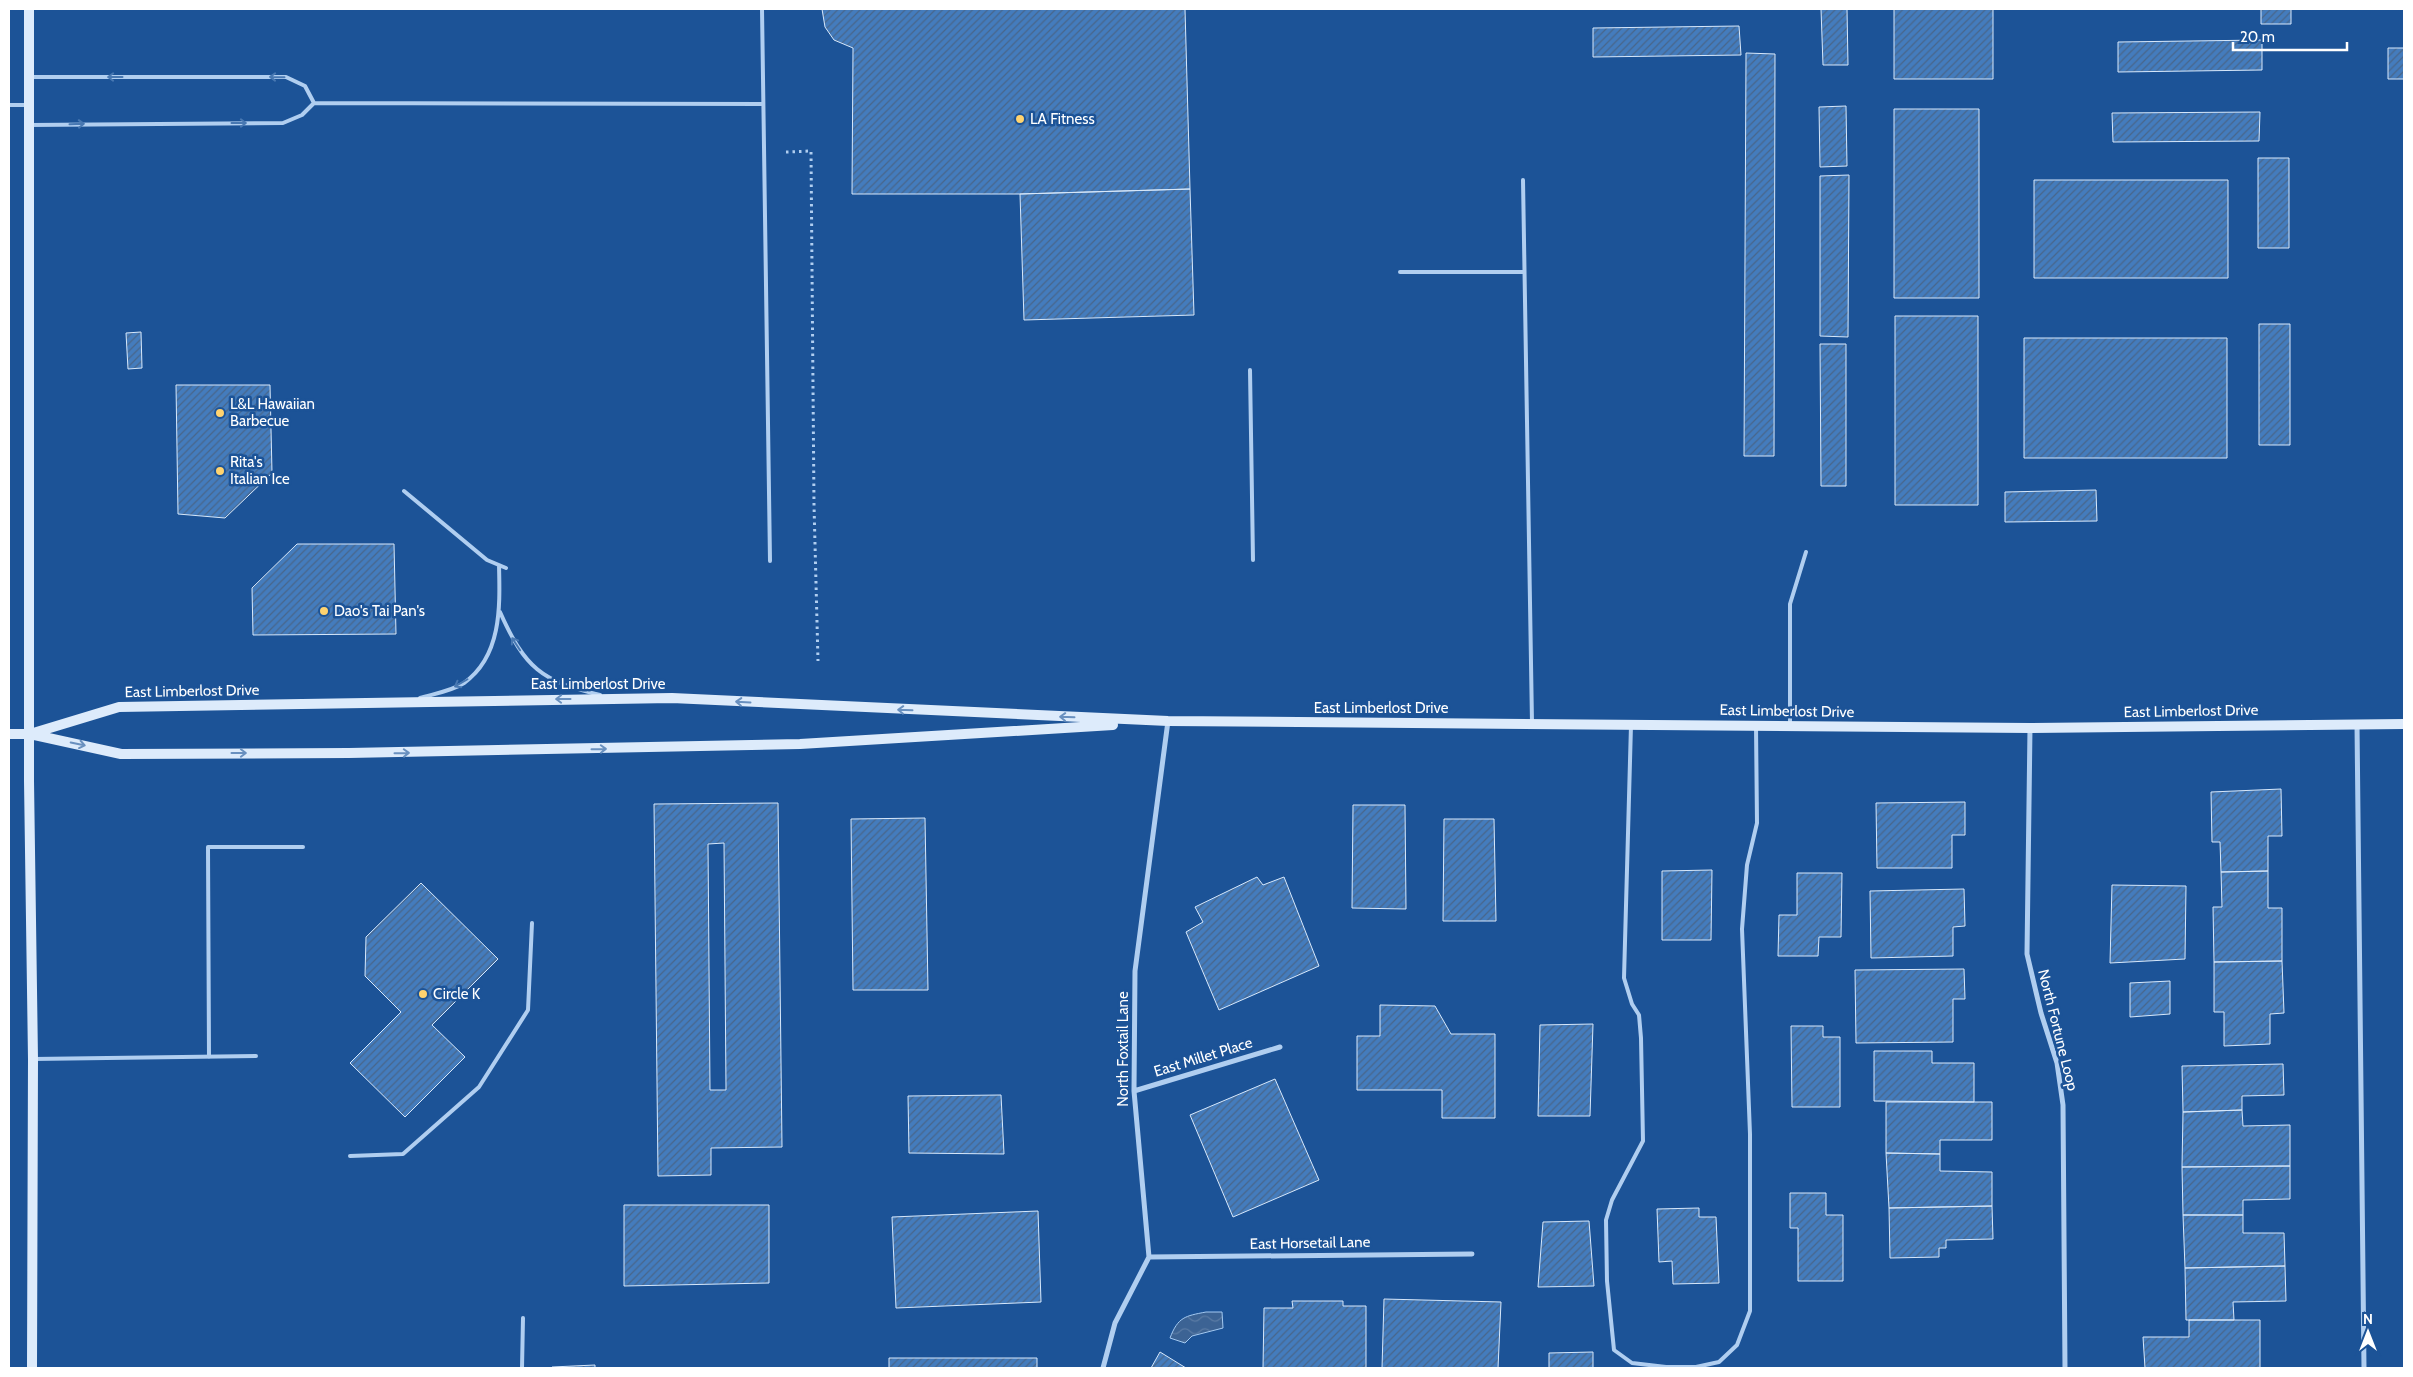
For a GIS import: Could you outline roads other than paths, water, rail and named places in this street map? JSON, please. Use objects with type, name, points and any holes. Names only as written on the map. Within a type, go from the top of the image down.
[{"type":"street","points":[[29,9],[29,782],[34,1059],[32,1368]]},
{"type":"street","name":"East Limberlost Drive","points":[[30,734],[120,707],[672,698],[1168,721],[2030,728],[2404,724]]},
{"type":"street","name":"East Limberlost Drive","points":[[9,734],[30,734],[121,754],[396,753],[800,744],[1168,721]]},
{"type":"street","name":"North Foxtail Lane","points":[[1149,1257],[1134,1091],[1135,971],[1168,721]]},
{"type":"street","points":[[2357,724],[2364,1368]]},
{"type":"street","name":"North Fortune Loop","points":[[2030,728],[2027,954],[2041,1014],[2057,1063],[2063,1105],[2065,1368]]},
{"type":"street","name":"East Millet Place","points":[[1134,1091],[1280,1047]]},
{"type":"street","name":"East Horsetail Lane","points":[[1149,1257],[1472,1254]]},
{"type":"street","points":[[1103,1368],[1114,1324],[1149,1257]]},
{"type":"lane","points":[[762,9],[770,561]]},
{"type":"lane","points":[[29,77],[286,77],[305,86],[314,103]]},
{"type":"lane","points":[[28,125],[283,122],[302,115],[314,103],[763,104]]},
{"type":"lane","points":[[9,105],[29,105]]},
{"type":"lane","points":[[1523,180],[1523,272],[1532,724]]},
{"type":"lane","points":[[1400,272],[1523,272]]},
{"type":"lane","points":[[1250,370],[1253,560]]},
{"type":"lane","points":[[404,491],[487,560],[506,568]]},
{"type":"lane","points":[[1790,726],[1790,604],[1806,552]]},
{"type":"lane","points":[[411,702],[463,683],[483,664],[496,630],[500,612],[499,565]]},
{"type":"lane","points":[[500,612],[510,635],[523,656],[542,675],[570,688],[616,699]]},
{"type":"lane","points":[[1631,725],[1624,978],[1632,1004],[1638,1015],[1641,1038],[1643,1141],[1612,1200],[1606,1220],[1607,1281],[1614,1350],[1632,1363],[1666,1367],[1696,1367],[1719,1362],[1737,1346],[1750,1311],[1750,1134],[1742,929],[1748,865],[1756,823],[1756,726]]},
{"type":"lane","points":[[209,1057],[208,847],[303,847]]},
{"type":"lane","points":[[350,1156],[403,1154],[479,1087],[528,1010],[532,923]]},
{"type":"lane","points":[[34,1059],[256,1056]]},
{"type":"lane","points":[[522,1368],[523,1318]]},
{"type":"water","points":[[1206,1312],[1222,1312],[1223,1328],[1192,1336],[1185,1343],[1170,1338],[1179,1322],[1187,1316]]},
{"type":"place","name":"LA Fitness","points":[[1020,119]]},
{"type":"place","name":"L&L Hawaiian Barbecue","points":[[220,413]]},
{"type":"place","name":"Rita's Italian Ice","points":[[220,471]]},
{"type":"place","name":"Dao's Tai Pan's","points":[[324,611]]},
{"type":"place","name":"Circle K","points":[[423,994]]}]
